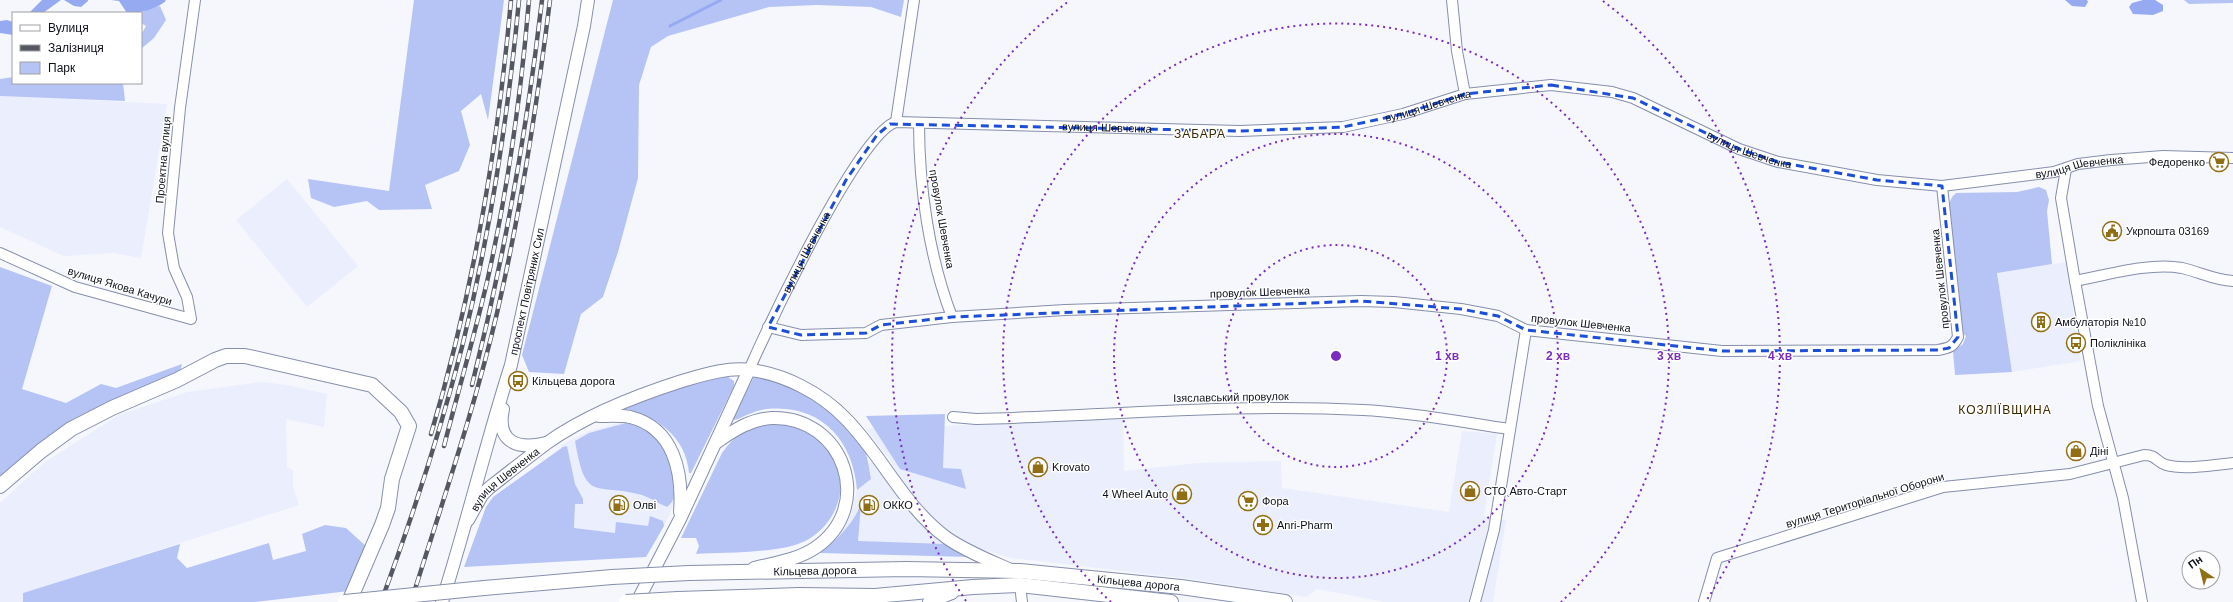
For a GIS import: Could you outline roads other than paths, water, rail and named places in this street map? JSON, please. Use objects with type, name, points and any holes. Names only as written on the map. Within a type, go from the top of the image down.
[{"type":"highway","points":[[0,486],[41,451],[71,429],[112,408],[177,380],[215,360],[226,356],[245,356],[372,385],[401,412],[409,426],[392,479],[384,520],[349,602]]},
{"type":"highway","name":"Кільцева дорога","points":[[345,602],[612,577],[689,573],[744,571],[1014,571],[1181,586],[1285,602]]},
{"type":"highway","name":"Кільцева дорога","points":[[626,602],[799,595],[876,596],[973,587],[1020,585],[1171,602]]},
{"type":"main road","name":"проспект Повітряних Сил","points":[[442,602],[468,520],[495,417],[511,365],[588,0]]},
{"type":"main road","name":"вулиця Шевченка","points":[[511,365],[502,416],[503,432],[507,438],[518,445],[534,446],[547,443]]},
{"type":"main road","name":"вулиця Шевченка","points":[[468,520],[482,495],[547,443],[592,417],[645,393],[693,378],[726,370],[749,370],[717,442],[680,519],[636,602]]},
{"type":"main road","points":[[749,370],[770,374],[794,384],[835,408],[859,433],[898,485],[932,525],[948,538],[1014,571]]},
{"type":"main road","points":[[592,417],[630,417],[652,428],[666,441],[676,461],[682,489],[680,519]]},
{"type":"main road","points":[[717,442],[737,428],[750,423],[773,418],[792,421],[804,424],[827,439],[841,460],[846,472],[848,495],[846,510],[838,525],[828,537],[814,548],[786,560],[744,571]]},
{"type":"main road","points":[[929,602],[938,597],[973,587]]},
{"type":"street","name":"Проектна вулиця","points":[[191,319],[188,297],[174,268],[168,234],[180,108],[195,0]]},
{"type":"street","points":[[896,122],[914,0]]},
{"type":"street","points":[[1452,0],[1457,51],[1465,94]]},
{"type":"street","name":"вулиця Шевченка","points":[[749,370],[768,327],[846,180],[877,135],[890,124],[896,122],[1240,131],[1343,127],[1404,114],[1465,94],[1551,85],[1612,92],[1633,98],[1739,149],[1778,162],[1877,180],[1942,186],[2066,169],[2088,162],[2143,157],[2233,158]]},
{"type":"street","name":"провулок Шевченка","points":[[919,123],[919,150],[928,219],[935,258],[952,317]]},
{"type":"street","points":[[2066,169],[2061,198],[2075,281],[2098,406],[2123,498],[2142,602]]},
{"type":"street","name":"провулок Шевченка","points":[[768,327],[801,336],[866,332],[880,325],[952,317],[1073,310],[1360,301],[1394,302],[1476,312],[1498,316],[1526,330],[1722,351],[1949,348],[1955,344],[1958,337],[1942,186]]},
{"type":"street","name":"вулиця Якова Качури","points":[[0,253],[75,287],[191,319]]},
{"type":"street","points":[[2075,281],[2130,270],[2165,267],[2183,268],[2220,280],[2233,281]]},
{"type":"street","points":[[1475,602],[1494,530],[1526,330]]},
{"type":"street","name":"Ізяславський провулок","points":[[953,417],[976,419],[1222,409],[1313,408],[1364,410],[1510,429]]},
{"type":"street","points":[[2114,462],[2144,455],[2153,455],[2165,465],[2177,466],[2233,463]]},
{"type":"street","name":"вулиця Територіальної Оборони","points":[[1704,602],[1717,558],[1942,487],[2070,474],[2114,462]]},
{"type":"street","points":[[1020,585],[1022,602]]},
{"type":"waterway","points":[[670,26],[721,0]]},
{"type":"railway","points":[[431,434],[459,327],[482,219],[499,110],[511,0]]},
{"type":"railway","points":[[381,602],[404,539],[435,443],[462,347],[472,304],[504,131],[519,0]]},
{"type":"railway","points":[[444,446],[482,303],[495,247],[518,106],[529,0]]},
{"type":"railway","points":[[472,385],[494,290],[522,145],[542,0]]},
{"type":"railway","points":[[411,602],[468,422],[497,313],[514,235],[528,157],[550,0]]},
{"type":"place","name":"Федоренко","points":[[2219,162]]},
{"type":"place","name":"Укрпошта 03169","points":[[2112,231]]},
{"type":"place","name":"Амбулаторія №10","points":[[2041,322]]},
{"type":"place","name":"Поліклініка","points":[[2076,343]]},
{"type":"place","name":"Кільцева дорога","points":[[518,381]]},
{"type":"place","name":"Діні","points":[[2076,451]]},
{"type":"place","name":"Krovato","points":[[1038,467]]},
{"type":"place","name":"СТО Авто-Старт","points":[[1470,491]]},
{"type":"place","name":"4 Wheel Auto","points":[[1182,494]]},
{"type":"place","name":"Фора","points":[[1248,501]]},
{"type":"place","name":"Олві","points":[[619,505]]},
{"type":"place","name":"ОККО","points":[[869,505]]},
{"type":"place","name":"Anri-Pharm","points":[[1263,525]]},
{"type":"district","name":"ЗАБАРА","points":[[1200,134]]},
{"type":"district","name":"КОЗЛІЇВЩИНА","points":[[2005,410]]}]
